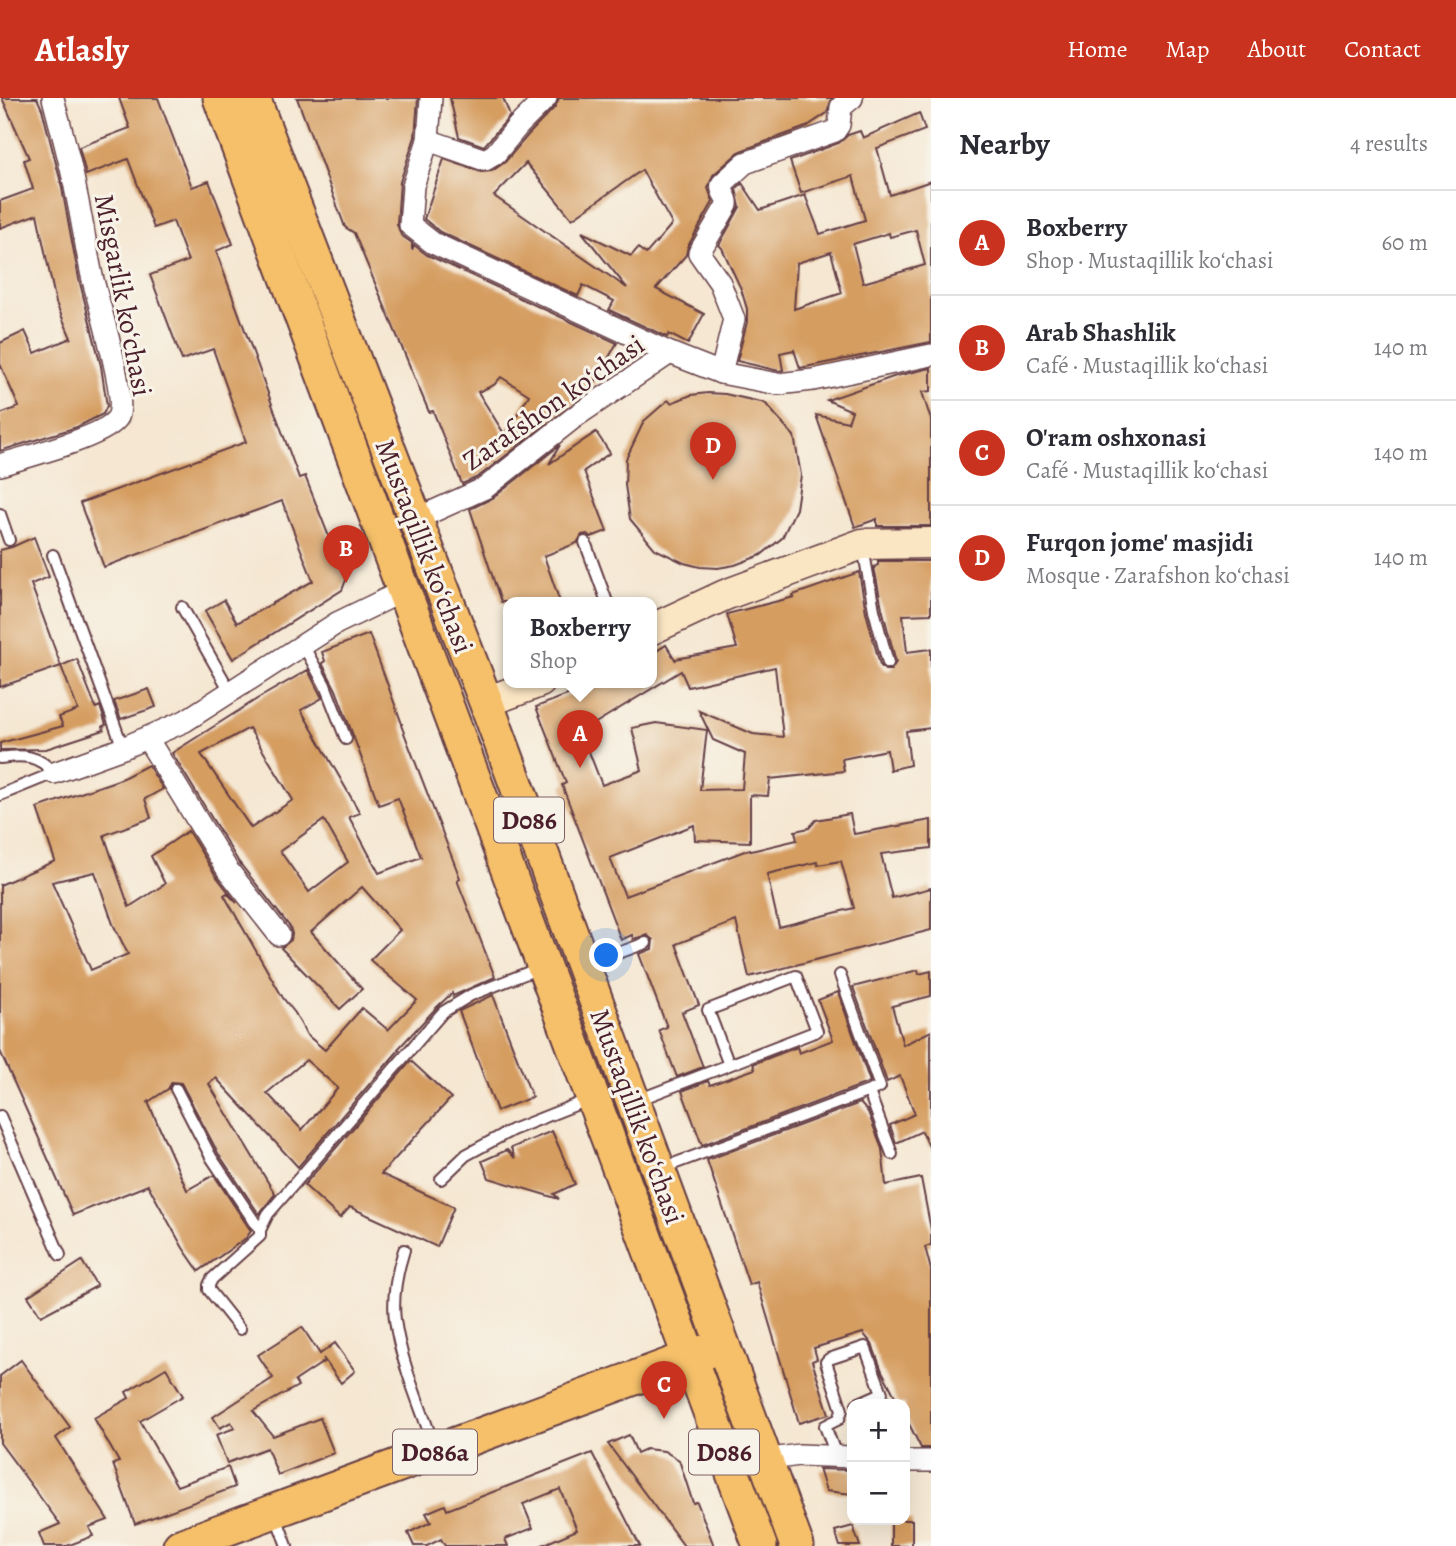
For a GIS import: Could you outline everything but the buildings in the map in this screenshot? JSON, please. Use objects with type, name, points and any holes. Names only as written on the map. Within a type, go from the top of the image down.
[{"type":"main road","name":"Mustaqillik koʻchasi","points":[[220,98],[760,1546]]},
{"type":"main road","name":"Mustaqillik koʻchasi","points":[[253,98],[486,702],[797,1546]]},
{"type":"main road","name":"D086a","points":[[180,1546],[722,1346]]},
{"type":"street","name":"Misgarlik koʻchasi","points":[[0,465],[96,434],[111,425],[120,410],[115,372],[92,277],[76,189],[53,98]]},
{"type":"street","points":[[431,98],[428,140],[413,186],[411,225],[433,243],[670,354]]},
{"type":"street","points":[[428,140],[485,160],[495,154],[518,126],[547,98]]},
{"type":"street","points":[[722,373],[733,319],[720,282],[699,253],[727,205],[727,199],[721,191],[722,184],[740,165],[835,131],[839,125],[841,107],[852,98]]},
{"type":"street","name":"Zarafshon koʻchasi","points":[[414,520],[485,488],[576,416],[670,354],[722,373],[778,384],[813,380],[931,355]]},
{"type":"street","points":[[657,627],[725,595],[862,544],[931,543]]},
{"type":"street","points":[[54,773],[123,748],[185,721],[337,623],[405,590]]},
{"type":"street","points":[[486,702],[524,688]]},
{"type":"street","points":[[148,738],[226,869],[279,935]]},
{"type":"street","points":[[765,1460],[799,1455],[844,1456]]},
{"type":"street","points":[[910,1461],[931,1461]]},
{"type":"lane","points":[[0,514],[9,540]]},
{"type":"lane","points":[[585,542],[605,597]]},
{"type":"lane","points":[[862,544],[874,610],[888,663]]},
{"type":"lane","points":[[53,555],[123,748]]},
{"type":"lane","points":[[182,607],[230,691]]},
{"type":"lane","points":[[303,645],[325,685],[345,739]]},
{"type":"lane","points":[[0,758],[25,755],[34,757],[54,773],[0,795]]},
{"type":"lane","points":[[583,965],[646,943]]},
{"type":"lane","points":[[240,1329],[209,1290],[208,1284],[212,1279],[260,1236],[268,1214],[443,1012],[471,995],[544,966]]},
{"type":"lane","points":[[658,1170],[877,1089],[880,1083],[840,975]]},
{"type":"lane","points":[[633,1102],[729,1065],[817,1031],[796,976],[708,1010],[729,1065]]},
{"type":"lane","points":[[176,1089],[211,1157],[260,1230]]},
{"type":"lane","points":[[869,1092],[892,1154]]},
{"type":"lane","points":[[441,1179],[466,1156],[512,1130],[593,1098]]},
{"type":"lane","points":[[0,1116],[60,1255]]},
{"type":"lane","points":[[404,1250],[396,1277],[395,1318],[405,1363],[436,1451]]},
{"type":"lane","points":[[865,1347],[882,1393],[850,1407],[826,1364],[827,1360],[865,1347]]},
{"type":"lane","points":[[844,1456],[825,1426],[839,1419],[847,1410]]},
{"type":"lane","points":[[274,1511],[286,1546]]},
{"type":"place","name":"Furqon jome' masjidi","points":[[713,480]]},
{"type":"place","name":"Arab Shashlik","points":[[346,583]]},
{"type":"place","name":"Boxberry","points":[[580,768]]},
{"type":"place","name":"O'ram oshxonasi","points":[[664,1419]]}]
